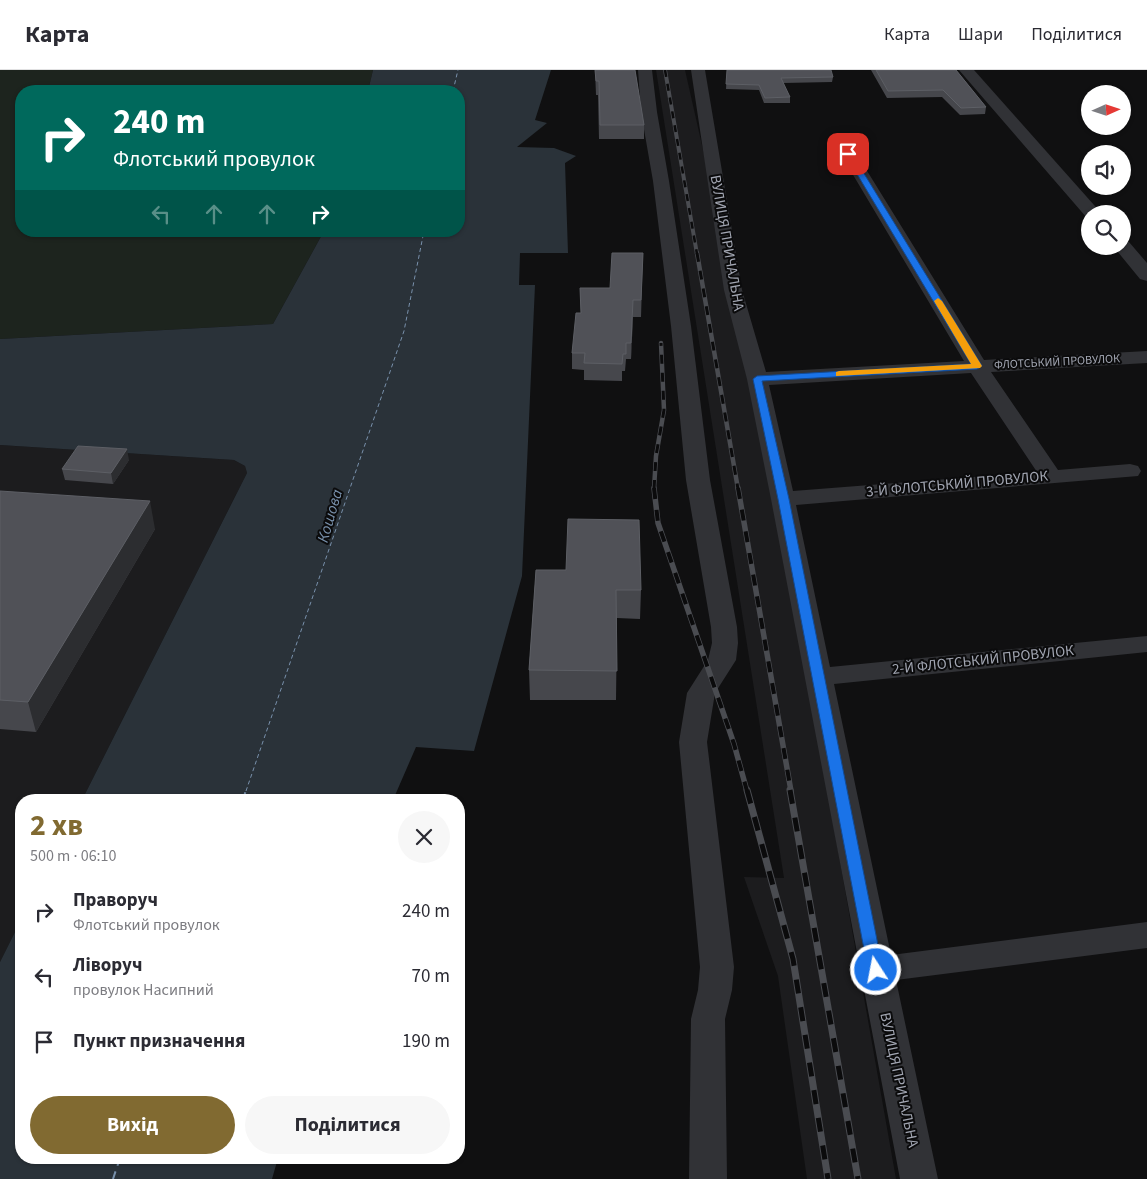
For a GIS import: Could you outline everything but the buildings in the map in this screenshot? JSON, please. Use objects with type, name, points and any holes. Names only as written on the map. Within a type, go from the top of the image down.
[{"type":"street","points":[[645,70],[649,112],[661,180],[681,326],[698,480],[724,627],[725,643],[722,660],[701,693],[693,742],[717,967],[715,990],[708,1019],[708,1179]]},
{"type":"street","name":"ВУЛИЦЯ ПРИЧАЛЬНА","points":[[698,70],[733,290],[757,379],[784,499],[919,1179]]},
{"type":"street","points":[[966,70],[1085,205]]},
{"type":"street","points":[[848,154],[977,366],[1051,476]]},
{"type":"street","points":[[1130,255],[1147,275]]},
{"type":"street","name":"ФЛОТСЬКИЙ ПРОВУЛОК","points":[[757,379],[1147,357]]},
{"type":"street","name":"3-Й ФЛОТСЬКИЙ ПРОВУЛОК","points":[[784,499],[1130,470]]},
{"type":"street","name":"2-Й ФЛОТСЬКИЙ ПРОВУЛОК","points":[[818,677],[1147,644]]},
{"type":"street","points":[[876,970],[1147,935]]},
{"type":"shaded area","points":[[0,70],[373,70],[369,85],[15,85],[15,237],[321,237],[273,324],[0,339]]},
{"type":"shaded area","points":[[656,70],[685,70],[755,380],[896,1179],[807,1179],[778,976],[744,877],[784,878]]},
{"type":"shaded area","points":[[0,445],[234,460],[245,466],[247,473],[85,794],[15,794],[15,932],[0,962]]},
{"type":"water","name":"Кошова","points":[[373,70],[551,70],[535,120],[547,123],[517,147],[554,148],[576,156],[565,163],[568,253],[520,253],[519,285],[535,285],[522,576],[474,751],[416,747],[396,794],[85,794],[247,473],[245,466],[234,460],[0,445],[0,339],[273,324],[321,237],[465,237],[465,85],[369,85]]},
{"type":"water","points":[[15,932],[15,1164],[276,1164],[272,1179],[0,1179],[0,962]]},
{"type":"ferry route","points":[[454,85],[458,70]]},
{"type":"ferry route","points":[[246,791],[404,331],[423,237]]},
{"type":"ferry route","points":[[245,794],[246,790]]},
{"type":"ferry route","points":[[113,1179],[118,1164]]},
{"type":"railway","points":[[665,70],[697,254]]},
{"type":"railway","points":[[697,253],[738,489]]},
{"type":"railway","points":[[654,488],[656,456],[664,410],[661,343]]},
{"type":"railway","points":[[654,488],[658,523],[734,744],[747,791]]},
{"type":"railway","points":[[738,488],[791,791]]},
{"type":"railway","points":[[747,790],[793,959],[828,1179]]},
{"type":"railway","points":[[790,790],[858,1179]]},
{"type":"slow traffic","points":[[839,374],[977,366],[938,301]]},
{"type":"route","points":[[848,154],[977,366],[757,379],[784,499],[876,970]]}]
